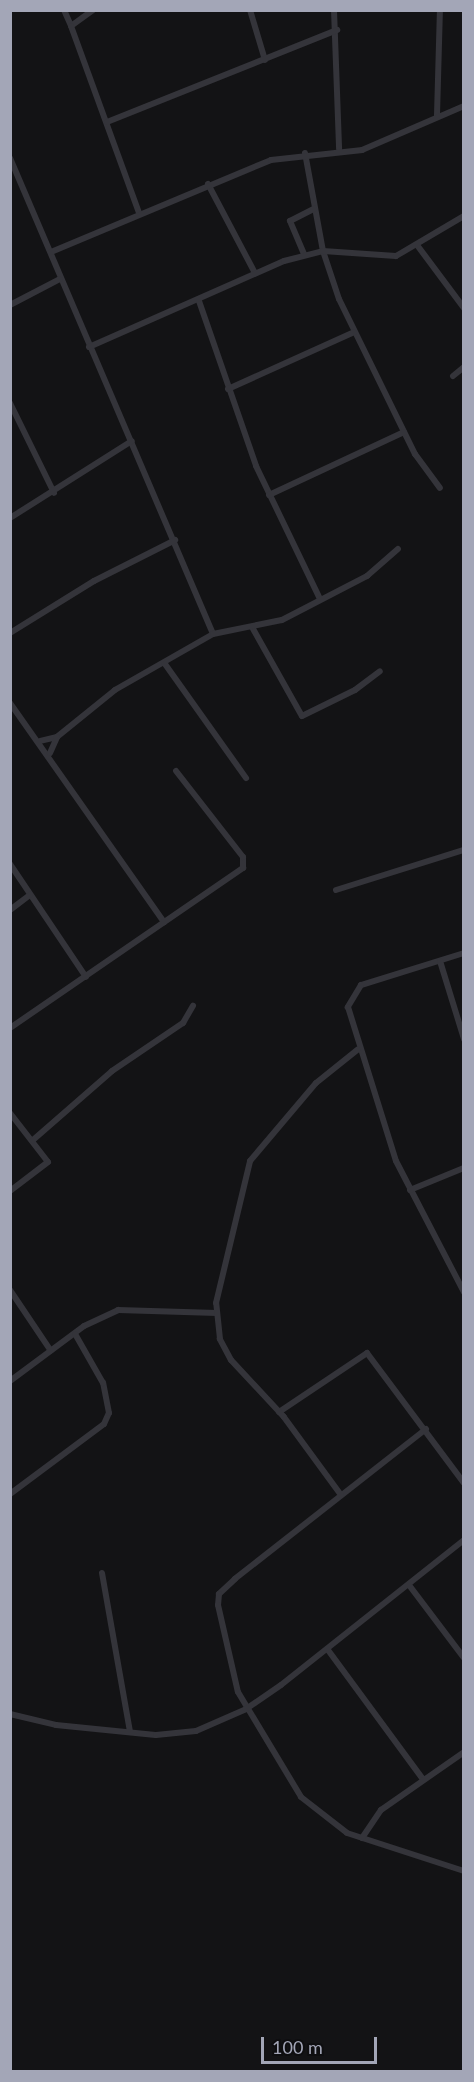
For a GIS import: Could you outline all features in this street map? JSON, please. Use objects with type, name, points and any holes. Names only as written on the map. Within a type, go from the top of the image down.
[{"type":"street","points":[[64,10],[139,213]]},
{"type":"street","points":[[71,26],[93,10]]},
{"type":"street","points":[[250,10],[265,60]]},
{"type":"street","points":[[334,10],[337,30],[339,149]]},
{"type":"street","points":[[437,115],[440,10]]},
{"type":"street","points":[[107,122],[337,30]]},
{"type":"street","points":[[51,252],[208,183],[305,153],[377,146],[437,115],[464,106]]},
{"type":"street","points":[[305,153],[323,252],[354,332],[404,432],[440,488]]},
{"type":"street","points":[[10,158],[89,347],[175,540],[213,634]]},
{"type":"street","points":[[208,183],[255,273]]},
{"type":"street","points":[[304,254],[290,221],[314,209]]},
{"type":"street","points":[[89,347],[199,301],[255,273],[304,254],[323,252],[387,258],[417,245],[464,216]]},
{"type":"street","points":[[417,245],[464,308]]},
{"type":"street","points":[[10,305],[60,279]]},
{"type":"street","points":[[199,301],[228,389],[269,495],[320,599]]},
{"type":"street","points":[[228,389],[354,332]]},
{"type":"street","points":[[453,376],[464,368]]},
{"type":"street","points":[[10,403],[54,493]]},
{"type":"street","points":[[269,495],[404,432]]},
{"type":"street","points":[[10,518],[54,493],[132,441]]},
{"type":"street","points":[[10,633],[94,581],[175,540]]},
{"type":"street","points":[[40,741],[57,737],[115,690],[165,664],[213,634],[282,620],[367,576],[398,549]]},
{"type":"street","points":[[252,627],[302,716],[355,690],[380,671]]},
{"type":"street","points":[[165,664],[246,778]]},
{"type":"street","points":[[10,703],[50,753],[164,922]]},
{"type":"street","points":[[50,753],[57,737]]},
{"type":"street","points":[[10,1028],[244,865],[176,771]]},
{"type":"street","points":[[336,890],[464,850]]},
{"type":"street","points":[[10,864],[86,977]]},
{"type":"street","points":[[10,910],[30,896]]},
{"type":"street","points":[[464,953],[383,975],[354,990],[348,1006],[357,1050],[410,1190],[464,1293]]},
{"type":"street","points":[[440,961],[464,1039]]},
{"type":"street","points":[[33,1140],[112,1071],[183,1023],[193,1006]]},
{"type":"street","points":[[341,1495],[279,1412],[231,1360],[220,1339],[217,1287],[250,1161],[316,1083],[357,1050]]},
{"type":"street","points":[[10,1113],[46,1157],[46,1167],[10,1191]]},
{"type":"street","points":[[410,1190],[464,1168]]},
{"type":"street","points":[[10,1290],[51,1351]]},
{"type":"street","points":[[10,1381],[75,1334],[124,1309],[146,1315],[217,1313]]},
{"type":"street","points":[[10,1494],[96,1433],[109,1413],[99,1373],[75,1334]]},
{"type":"street","points":[[279,1412],[367,1353],[426,1429],[464,1483]]},
{"type":"street","points":[[426,1429],[219,1594],[234,1678],[246,1709],[301,1797],[362,1838],[464,1871]]},
{"type":"street","points":[[10,1714],[56,1725],[179,1735],[246,1709],[328,1650],[464,1540]]},
{"type":"street","points":[[102,1573],[130,1731]]},
{"type":"street","points":[[409,1585],[464,1658]]},
{"type":"street","points":[[328,1650],[422,1778]]},
{"type":"street","points":[[362,1838],[381,1810],[422,1778],[464,1752]]}]
